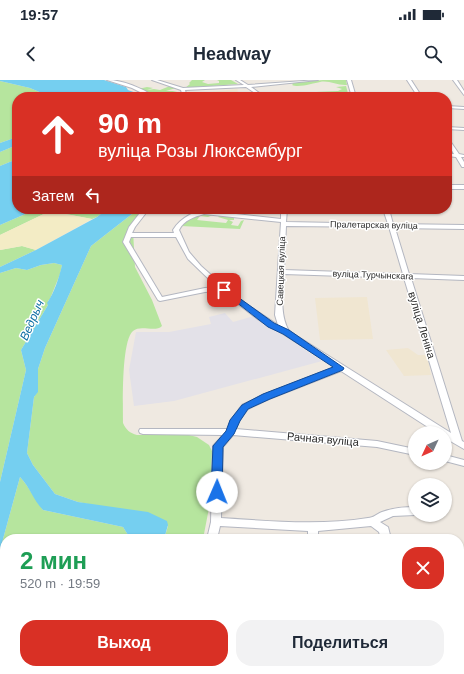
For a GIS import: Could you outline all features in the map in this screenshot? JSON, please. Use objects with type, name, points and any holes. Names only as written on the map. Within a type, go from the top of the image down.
[{"type":"street","points":[[109,80],[133,87],[143,92]]},
{"type":"street","points":[[154,80],[183,89],[247,86],[316,80]]},
{"type":"street","points":[[238,80],[256,92]]},
{"type":"street","points":[[348,80],[352,92]]},
{"type":"street","points":[[409,80],[417,92]]},
{"type":"street","points":[[455,80],[464,94]]},
{"type":"street","points":[[452,107],[464,108]]},
{"type":"street","points":[[452,128],[464,129]]},
{"type":"street","points":[[452,148],[464,166]]},
{"type":"street","points":[[452,156],[464,156]]},
{"type":"street","points":[[452,187],[464,187]]},
{"type":"street","points":[[143,214],[128,235],[126,242],[160,299],[205,290],[224,290]]},
{"type":"street","points":[[198,214],[179,223],[176,230],[189,257],[224,290],[271,325],[286,332],[340,368],[461,444]]},
{"type":"street","name":"Пралетарская вуліца","points":[[232,214],[283,222],[464,227]]},
{"type":"street","name":"Савецкая вуліца","points":[[284,214],[279,314],[281,324],[286,332]]},
{"type":"street","name":"вуліца Леніна","points":[[388,214],[461,444]]},
{"type":"street","points":[[128,235],[179,238]]},
{"type":"street","name":"вуліца Турчынскага","points":[[282,272],[464,278]]},
{"type":"street","points":[[213,534],[216,522],[218,446],[230,432],[235,420],[245,407],[266,396],[340,368]]},
{"type":"street","name":"Рачная вуліца","points":[[143,431],[230,432],[377,444],[408,451]]},
{"type":"street","points":[[452,460],[464,463]]},
{"type":"street","points":[[216,522],[313,527],[373,522],[379,516],[394,512],[408,511]]},
{"type":"street","points":[[373,522],[384,530],[385,534]]},
{"type":"street","points":[[313,527],[313,534]]},
{"type":"shaded area","points":[[237,89],[239,92],[210,92]]},
{"type":"shaded area","points":[[367,297],[373,339],[320,340],[315,298]]},
{"type":"shaded area","points":[[225,313],[233,322],[254,316],[322,361],[174,401],[134,406],[129,370],[136,332],[169,332],[211,324],[209,317]]},
{"type":"shaded area","points":[[408,348],[418,355],[427,355],[431,375],[404,376],[386,350]]},
{"type":"green space","points":[[192,80],[205,80],[202,82],[208,84],[219,83],[217,80],[231,80],[238,84],[185,88]]},
{"type":"green space","points":[[323,80],[346,80],[347,85],[323,82],[302,86],[292,85],[292,83]]},
{"type":"green space","points":[[0,81],[30,88],[39,92],[12,92],[12,139],[0,143]]},
{"type":"green space","points":[[170,86],[176,88],[166,91],[177,91],[145,92],[138,89],[147,87],[153,88],[147,90],[160,90]]},
{"type":"green space","points":[[346,86],[348,92],[316,92],[338,91],[342,89],[336,87]]},
{"type":"green space","points":[[12,147],[12,161],[0,166],[0,152]]},
{"type":"green space","points":[[25,214],[44,214],[0,235],[0,225]]},
{"type":"green space","points":[[66,214],[101,214],[92,219]]},
{"type":"green space","points":[[132,214],[145,214],[133,230],[135,267],[152,300],[162,326],[156,329],[136,329],[129,337],[126,347],[125,360],[123,423],[128,431],[137,435],[189,435],[197,437],[209,445],[212,451],[211,488],[204,534],[166,534],[168,526],[103,507],[78,502],[55,494],[33,465],[27,453],[34,397],[38,391],[38,369],[45,348],[91,246]]},
{"type":"green space","points":[[201,214],[213,215],[208,217],[200,216],[197,220],[226,223],[228,220],[218,217],[234,217],[234,220],[229,220],[233,222],[231,225],[238,226],[241,221],[244,220],[240,229],[181,226],[182,222]]},
{"type":"green space","points":[[22,246],[36,250],[0,267],[0,250]]},
{"type":"green space","points":[[54,263],[62,265],[60,274],[48,301],[48,305],[21,350],[26,370],[0,482],[0,273],[16,268],[27,270],[41,265]]},
{"type":"green space","points":[[20,477],[43,510],[123,527],[127,534],[4,534]]},
{"type":"sand","points":[[44,214],[66,214],[92,219],[36,250],[22,246],[0,250],[0,235]]},
{"type":"water","points":[[104,80],[126,87],[128,90],[133,92],[39,92],[30,88],[0,81]]},
{"type":"water","points":[[12,139],[12,147],[0,152],[0,143]]},
{"type":"water","points":[[12,161],[12,214],[25,214],[0,225],[0,166]]},
{"type":"water","points":[[101,214],[132,214],[91,246],[45,348],[38,369],[38,392],[34,397],[27,453],[33,465],[55,494],[78,502],[148,512],[167,521],[168,525],[165,534],[127,534],[123,527],[43,510],[20,477],[4,534],[0,534],[0,482],[26,370],[21,350],[48,305],[47,303],[56,285],[62,265],[54,263],[41,265],[27,270],[16,268],[0,273],[0,267],[36,250]]},
{"type":"route","points":[[217,492],[218,446],[230,432],[235,420],[245,407],[266,396],[340,368],[286,332],[271,325],[224,290]]},
{"type":"water label","name":"Ведрыч","points":[[32,320]]}]
